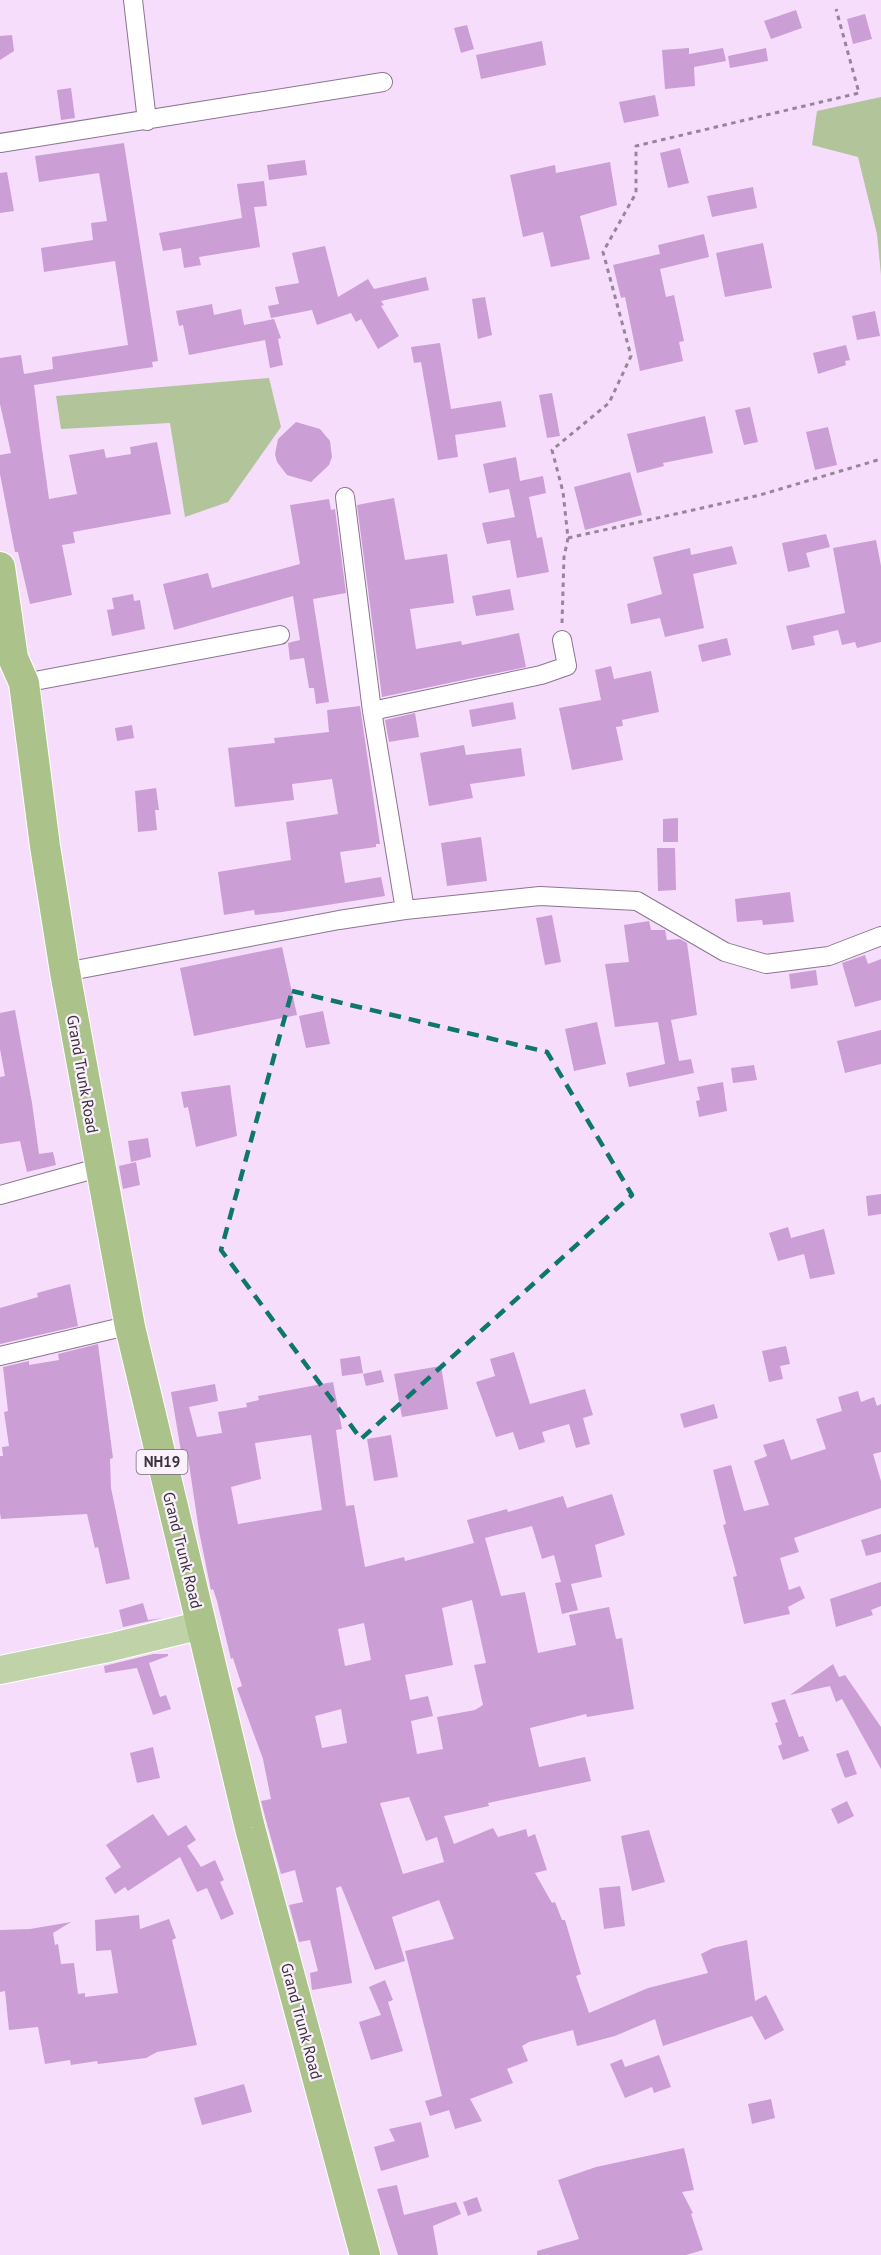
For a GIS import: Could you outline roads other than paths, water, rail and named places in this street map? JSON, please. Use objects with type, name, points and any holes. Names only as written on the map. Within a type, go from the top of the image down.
[{"type":"highway","name":"Grand Trunk Road","points":[[0,567],[19,671],[65,972],[130,1327],[242,1873],[344,2255]]},
{"type":"highway","name":"Grand Trunk Road","points":[[19,671],[6,686],[51,974],[118,1328],[193,1626],[365,2255]]},
{"type":"main road","points":[[0,1670],[108,1648],[193,1626]]},
{"type":"street","points":[[133,0],[147,121]]},
{"type":"street","points":[[0,143],[383,82]]},
{"type":"street","points":[[345,498],[372,711],[405,910]]},
{"type":"street","points":[[19,671],[280,635]]},
{"type":"street","points":[[372,711],[541,675],[567,666],[562,640]]},
{"type":"street","points":[[65,972],[405,910],[540,896],[638,901],[725,952],[766,964],[829,957],[881,936]]},
{"type":"street","points":[[0,1195],[87,1171]]},
{"type":"street","points":[[0,1356],[118,1328]]}]
